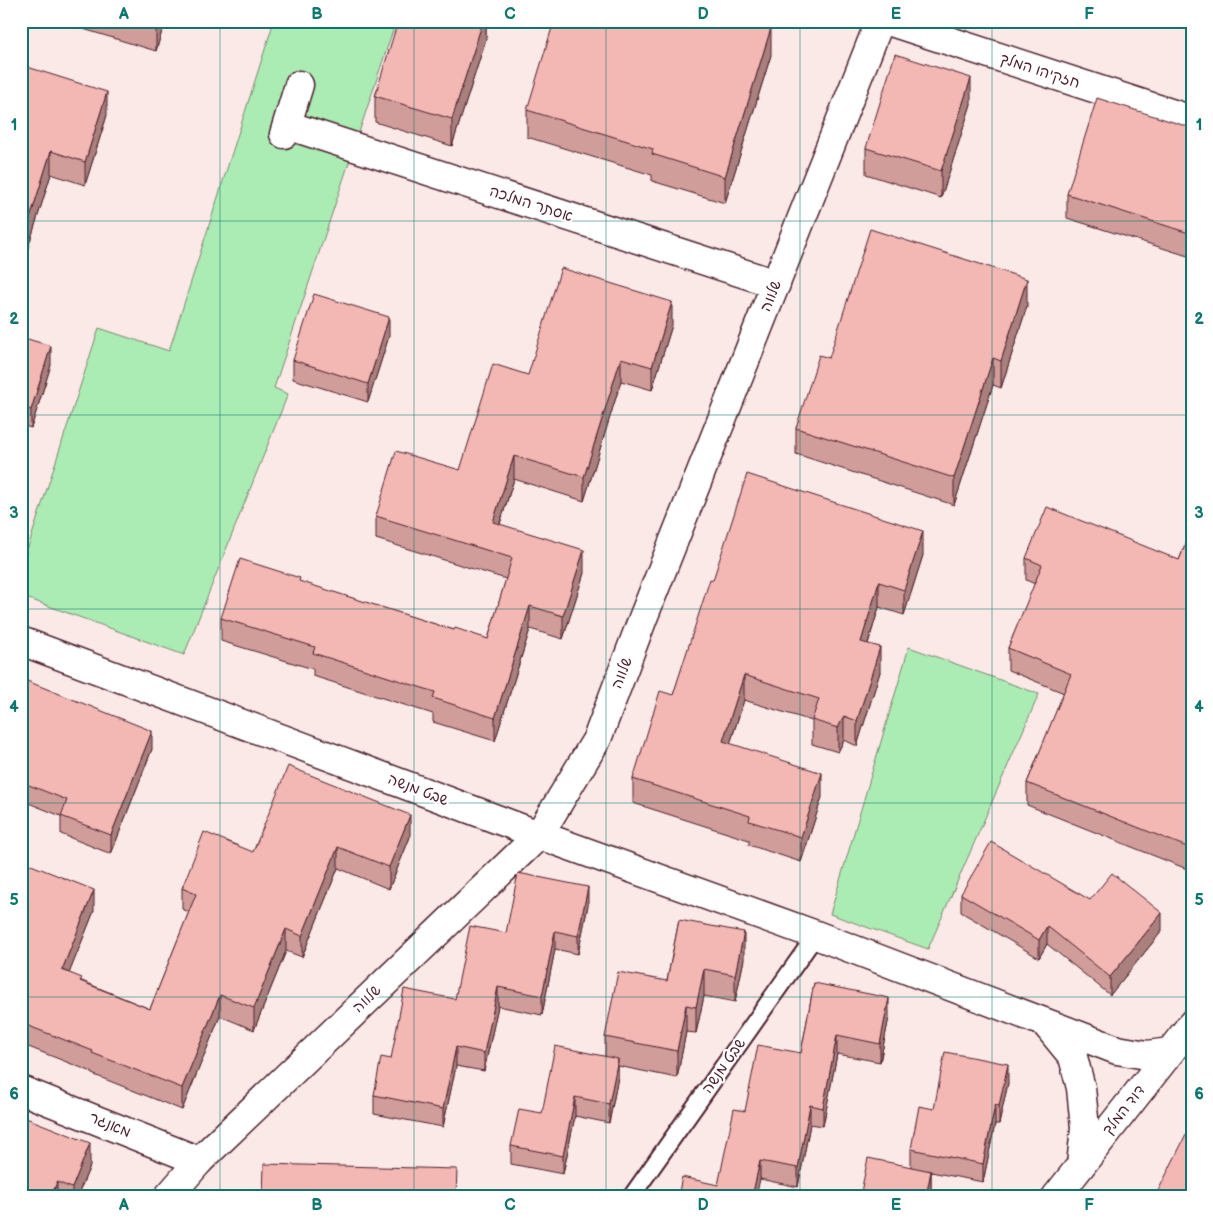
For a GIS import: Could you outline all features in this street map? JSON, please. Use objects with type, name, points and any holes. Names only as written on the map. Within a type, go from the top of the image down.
[{"type":"street","name":"שלווה","points":[[168,1197],[199,1161],[539,835],[597,738],[880,21]]},
{"type":"street","name":"חזקיהו המלך","points":[[888,21],[1192,120]]},
{"type":"street","name":"אסתר המלכה","points":[[299,85],[285,129],[776,284]]},
{"type":"street","name":"שבט מנשה","points":[[21,641],[539,835],[816,935],[1117,1050],[1147,1055],[1170,1052]]},
{"type":"street","points":[[1046,1024],[1073,1058],[1081,1088],[1085,1128],[1080,1165]]},
{"type":"street","name":"דוד המלך","points":[[1056,1197],[1192,1024]]},
{"type":"street","name":"מאנגר","points":[[21,1090],[199,1161]]},
{"type":"lane","name":"שבט מנשה","points":[[631,1197],[816,935]]},
{"type":"green space","points":[[274,21],[396,21],[274,388],[288,394],[184,655],[21,596],[21,569],[99,328],[169,351]]},
{"type":"green space","points":[[909,647],[1039,694],[928,949],[830,914]]},
{"type":"building","points":[[398,21],[483,21],[452,119],[375,96]]},
{"type":"building","points":[[554,21],[748,21],[771,28],[725,177],[652,154],[653,149],[527,110]]},
{"type":"building","points":[[895,54],[971,78],[941,171],[866,148]]},
{"type":"building","points":[[21,65],[107,92],[85,162],[51,151],[21,247]]},
{"type":"building","points":[[1097,98],[1192,128],[1192,140],[1186,158],[1192,160],[1192,234],[1067,194]]},
{"type":"building","points":[[870,229],[1027,279],[1001,361],[993,358],[954,478],[796,428],[819,355],[829,358]]},
{"type":"building","points":[[561,268],[672,302],[652,367],[621,358],[584,477],[514,456],[493,522],[584,550],[563,616],[530,606],[495,718],[433,698],[435,692],[313,653],[315,647],[221,618],[240,559],[300,578],[299,581],[488,639],[512,558],[376,516],[396,451],[460,470],[493,364],[528,375]]},
{"type":"building","points":[[314,294],[389,317],[368,384],[293,360]]},
{"type":"building","points":[[21,337],[51,346],[31,410],[21,406]]},
{"type":"building","points":[[747,474],[923,531],[904,590],[879,582],[861,642],[880,647],[857,721],[844,716],[838,728],[812,720],[819,699],[744,675],[723,741],[822,773],[801,837],[749,821],[750,816],[633,779],[660,691],[673,695],[710,579],[713,580]]},
{"type":"building","points":[[1047,507],[1179,560],[1192,529],[1192,849],[1027,783],[1071,674],[1008,648],[1042,565],[1026,558]]},
{"type":"building","points":[[22,679],[152,731],[111,835],[61,816],[67,800],[21,782]]},
{"type":"building","points":[[288,766],[410,815],[389,867],[338,847],[302,936],[286,929],[254,1008],[220,995],[182,1088],[21,1023],[21,861],[94,890],[62,970],[82,978],[80,981],[150,1009],[196,894],[182,888],[204,832],[253,852]]},
{"type":"building","points":[[991,842],[1090,900],[1112,873],[1162,913],[1110,977],[1047,926],[1039,940],[961,894]]},
{"type":"building","points":[[518,873],[588,887],[578,936],[555,931],[542,996],[498,987],[484,1053],[456,1047],[443,1109],[374,1095],[381,1057],[391,1059],[404,989],[455,999],[470,926],[506,933]]},
{"type":"building","points":[[679,920],[744,932],[735,975],[704,969],[696,1007],[686,1005],[677,1051],[605,1037],[618,972],[667,981]]},
{"type":"building","points":[[814,983],[889,998],[880,1044],[837,1035],[823,1108],[810,1105],[798,1168],[760,1161],[752,1197],[678,1197],[682,1177],[718,1185],[734,1109],[745,1111],[758,1045],[801,1053]]},
{"type":"building","points":[[555,1046],[618,1059],[609,1104],[575,1097],[563,1156],[511,1146],[519,1109],[542,1113]]},
{"type":"building","points":[[945,1052],[1008,1064],[999,1106],[995,1105],[983,1164],[911,1149],[919,1106],[934,1109]]},
{"type":"building","points":[[21,1116],[90,1143],[72,1188],[57,1182],[51,1197],[21,1197]]},
{"type":"building","points":[[1192,1123],[1192,1197],[1155,1197]]},
{"type":"building","points":[[868,1158],[931,1171],[926,1197],[860,1197]]},
{"type":"building","points":[[264,1164],[457,1169],[456,1197],[263,1197]]}]
